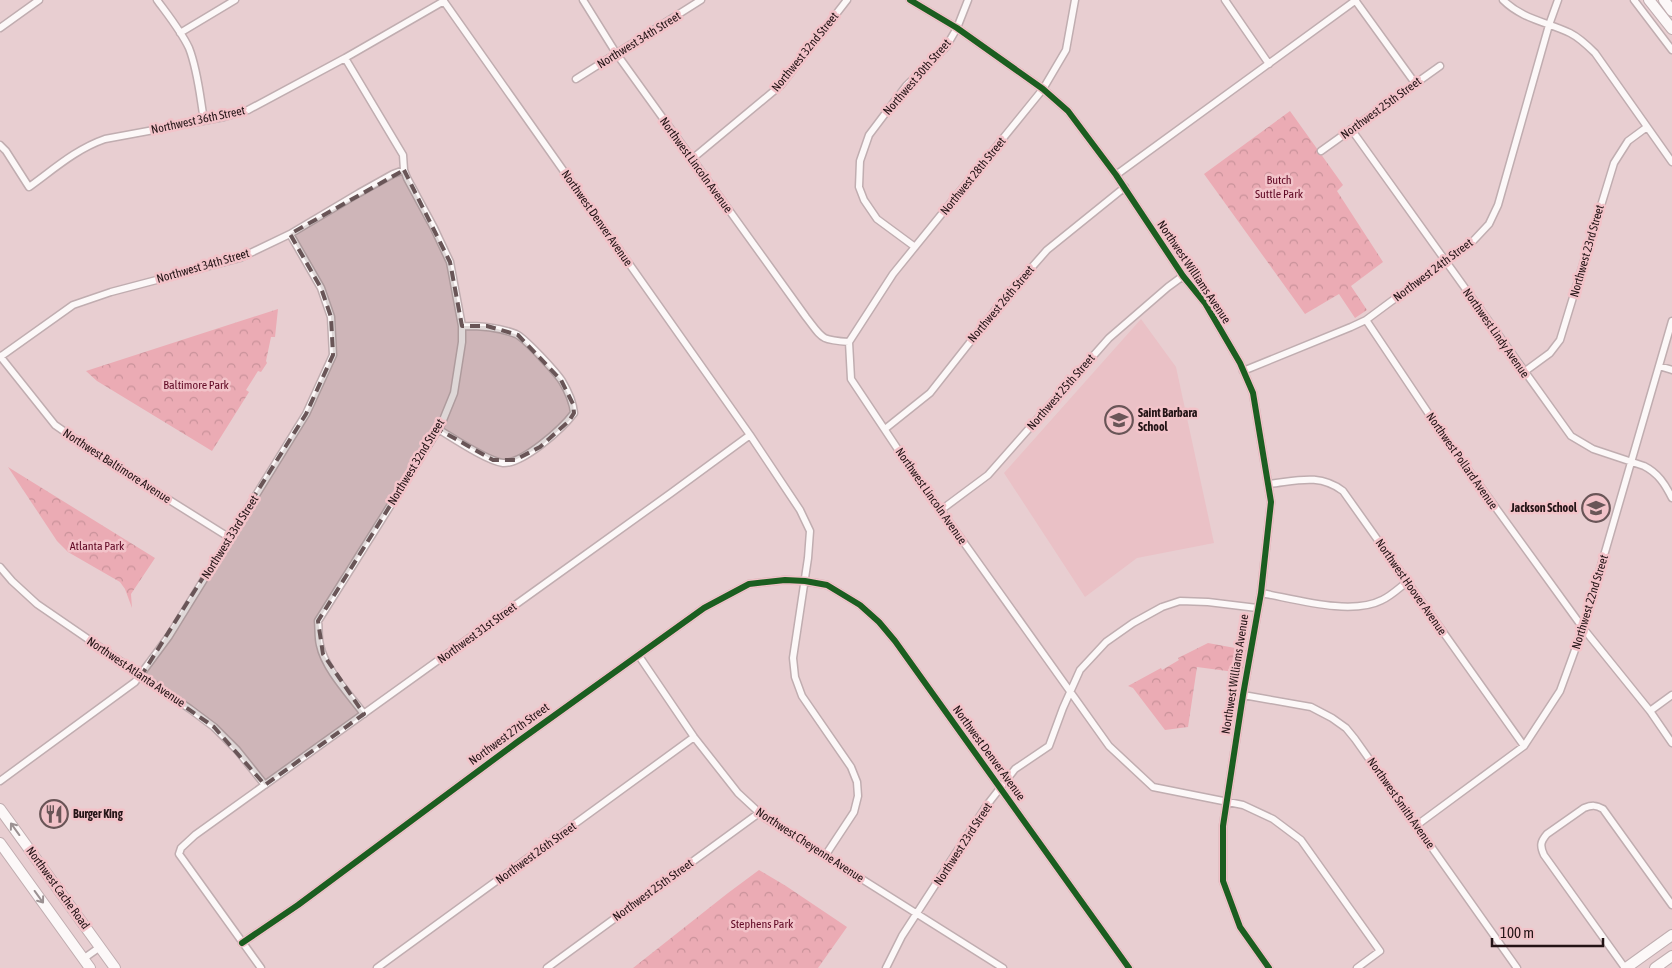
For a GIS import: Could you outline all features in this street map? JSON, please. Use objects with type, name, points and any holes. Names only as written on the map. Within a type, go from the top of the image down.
[{"type":"main road","points":[[1649,0],[1672,29]]},
{"type":"main road","points":[[1664,0],[1672,11]]},
{"type":"main road","name":"Northwest Cache Road","points":[[0,809],[116,968]]},
{"type":"main road","name":"Northwest Cache Road","points":[[0,843],[90,968]]},
{"type":"main road","points":[[1625,968],[1672,935]]},
{"type":"main road","points":[[1655,968],[1672,956]]},
{"type":"street","points":[[0,28],[39,0]]},
{"type":"street","points":[[157,0],[188,48],[194,65],[204,120]]},
{"type":"street","points":[[180,33],[235,0]]},
{"type":"street","name":"Northwest 36th Street","points":[[0,145],[30,187],[76,152],[90,144],[105,139],[248,110],[345,58],[444,0]]},
{"type":"street","name":"Northwest Denver Avenue","points":[[444,0],[750,435]]},
{"type":"street","name":"Northwest Lincoln Avenue","points":[[584,0],[616,53],[822,337],[827,340],[848,342],[852,379],[941,510],[1109,746],[1152,786],[1227,802]]},
{"type":"street","name":"Northwest 34th Street","points":[[576,79],[701,0]]},
{"type":"street","name":"Northwest 32nd Street","points":[[692,159],[781,85],[847,0]]},
{"type":"street","name":"Northwest Williams Avenue","points":[[910,0],[958,28],[1043,89],[1068,111],[1125,187],[1184,276],[1205,303],[1243,371],[1253,393],[1271,502],[1261,593],[1257,608],[1227,802]]},
{"type":"street","name":"Northwest 30th Street","points":[[915,246],[877,219],[864,200],[858,186],[860,161],[869,135],[906,86],[946,47],[958,28],[968,0]]},
{"type":"street","name":"Northwest 28th Street","points":[[848,342],[893,274],[1043,89],[1066,50],[1075,0]]},
{"type":"street","points":[[1225,0],[1269,64]]},
{"type":"street","points":[[1116,175],[1356,0],[1415,83]]},
{"type":"street","points":[[1503,0],[1515,10],[1579,38],[1591,49],[1672,162]]},
{"type":"street","name":"Northwest 24th Street","points":[[1243,371],[1366,320],[1446,262],[1482,233],[1494,214],[1501,196],[1558,0]]},
{"type":"street","points":[[1634,0],[1672,50]]},
{"type":"street","name":"Northwest 32nd Street","points":[[345,58],[403,155],[404,170],[407,178],[450,262],[462,326],[462,342],[454,393],[438,429],[318,621],[319,643],[323,654],[364,714]]},
{"type":"street","name":"Northwest 25th Street","points":[[1321,151],[1440,66]]},
{"type":"street","name":"Northwest 23rd Street","points":[[1524,372],[1550,353],[1560,340],[1614,163],[1628,141],[1647,127]]},
{"type":"street","name":"Northwest Lindy Avenue","points":[[1351,129],[1564,428],[1577,441],[1592,449],[1652,470],[1660,478],[1672,498]]},
{"type":"street","name":"Northwest 34th Street","points":[[0,356],[73,305],[240,258],[290,234],[359,193],[404,170]]},
{"type":"street","name":"Northwest 26th Street","points":[[885,429],[930,393],[1004,299],[1047,250],[1125,187]]},
{"type":"street","name":"Northwest 33rd Street","points":[[0,781],[141,676],[169,636],[306,414],[333,355],[331,317],[321,288],[290,234]]},
{"type":"street","name":"Northwest 25th Street","points":[[941,510],[988,475],[1109,338],[1168,287],[1184,276]]},
{"type":"street","name":"Northwest Pollard Avenue","points":[[1366,320],[1442,435],[1583,628],[1650,711],[1672,743]]},
{"type":"street","name":"Northwest 22nd Street","points":[[1417,825],[1524,746],[1560,692],[1583,628],[1672,321]]},
{"type":"street","points":[[438,429],[493,460],[504,463],[515,460],[540,447],[574,413],[573,404],[561,380],[526,341],[518,335],[487,326],[462,326]]},
{"type":"street","name":"Northwest Baltimore Avenue","points":[[0,356],[55,425],[104,459],[230,538]]},
{"type":"street","points":[[1659,366],[1672,370]]},
{"type":"street","points":[[750,435],[800,510],[810,530],[805,581],[793,658],[796,677],[802,696],[851,767],[857,782],[858,796],[854,812],[825,856]]},
{"type":"street","name":"Northwest 31st Street","points":[[242,943],[179,854],[181,848],[196,835],[750,435]]},
{"type":"street","name":"Northwest Hoover Avenue","points":[[1269,484],[1320,480],[1332,483],[1343,491],[1524,746]]},
{"type":"street","name":"Northwest Atlanta Avenue","points":[[0,567],[37,604],[214,727],[238,750],[265,785]]},
{"type":"street","name":"Northwest 27th Street","points":[[242,943],[298,905],[516,743],[704,608],[749,584],[785,580],[805,581]]},
{"type":"street","name":"Northwest Denver Avenue","points":[[805,581],[827,585],[860,605],[895,641],[1129,968]]},
{"type":"street","points":[[1261,593],[1347,608],[1370,605],[1384,600],[1407,582]]},
{"type":"street","name":"Northwest 23rd Street","points":[[886,968],[902,936],[987,805],[1015,769],[1049,746],[1080,670],[1106,642],[1133,623],[1162,607],[1180,601],[1208,602],[1257,608]]},
{"type":"street","name":"Northwest Cheyenne Avenue","points":[[638,656],[694,737],[738,793],[759,813],[1003,968]]},
{"type":"street","name":"Northwest Smith Avenue","points":[[1243,695],[1311,707],[1346,728],[1417,825],[1517,968]]},
{"type":"street","points":[[1650,711],[1672,695]]},
{"type":"street","name":"Northwest 26th Street","points":[[377,968],[694,737]]},
{"type":"street","points":[[1269,968],[1240,927],[1223,881],[1223,826],[1227,802],[1242,805],[1273,819],[1301,840],[1380,951],[1357,968]]},
{"type":"street","points":[[1625,968],[1544,855],[1540,846],[1542,840],[1584,808],[1591,805],[1603,809],[1672,905]]},
{"type":"street","name":"Northwest 25th Street","points":[[547,968],[759,813]]},
{"type":"street","points":[[242,943],[261,968]]},
{"type":"street","points":[[83,959],[100,946]]},
{"type":"highlighted area","points":[[404,170],[450,262],[462,326],[487,326],[518,335],[561,380],[573,404],[574,413],[569,421],[540,447],[515,460],[493,460],[438,429],[318,621],[323,654],[364,714],[265,785],[214,727],[141,676],[306,414],[333,355],[331,317],[321,288],[290,234]]},
{"type":"shaded area","name":"Saint Barbara School","points":[[1141,319],[1176,367],[1214,543],[1137,558],[1085,597],[1004,473]]},
{"type":"green space","name":"Butch Suttle Park","points":[[1290,111],[1343,185],[1337,191],[1383,262],[1351,286],[1367,310],[1355,318],[1339,294],[1305,314],[1204,174]]},
{"type":"green space","name":"Baltimore Park","points":[[278,309],[275,337],[271,337],[267,363],[261,372],[258,371],[246,390],[249,392],[212,451],[97,381],[86,371]]},
{"type":"green space","name":"Atlanta Park","points":[[8,467],[155,558],[131,594],[132,608],[125,589],[120,582],[68,552],[57,541]]},
{"type":"green space","points":[[1208,643],[1246,650],[1242,673],[1197,667],[1188,727],[1165,730],[1133,688],[1128,686],[1161,668],[1162,670],[1179,660],[1178,658]]},
{"type":"green space","name":"Stephens Park","points":[[759,870],[847,927],[818,968],[633,968],[728,893]]},
{"type":"cycle path","points":[[910,0],[957,28],[1043,89],[1068,111],[1116,175],[1183,276],[1205,303],[1240,363],[1253,393],[1271,502],[1261,593],[1223,826],[1223,881],[1240,927],[1269,968]]},
{"type":"cycle path","points":[[242,943],[298,905],[516,743],[704,608],[749,584],[785,580],[827,585],[860,605],[879,622],[895,641],[1129,968]]},
{"type":"place","name":"Saint Barbara School","points":[[1119,420]]},
{"type":"place","name":"Jackson School","points":[[1596,508]]},
{"type":"place","name":"Burger King","points":[[54,814]]}]
